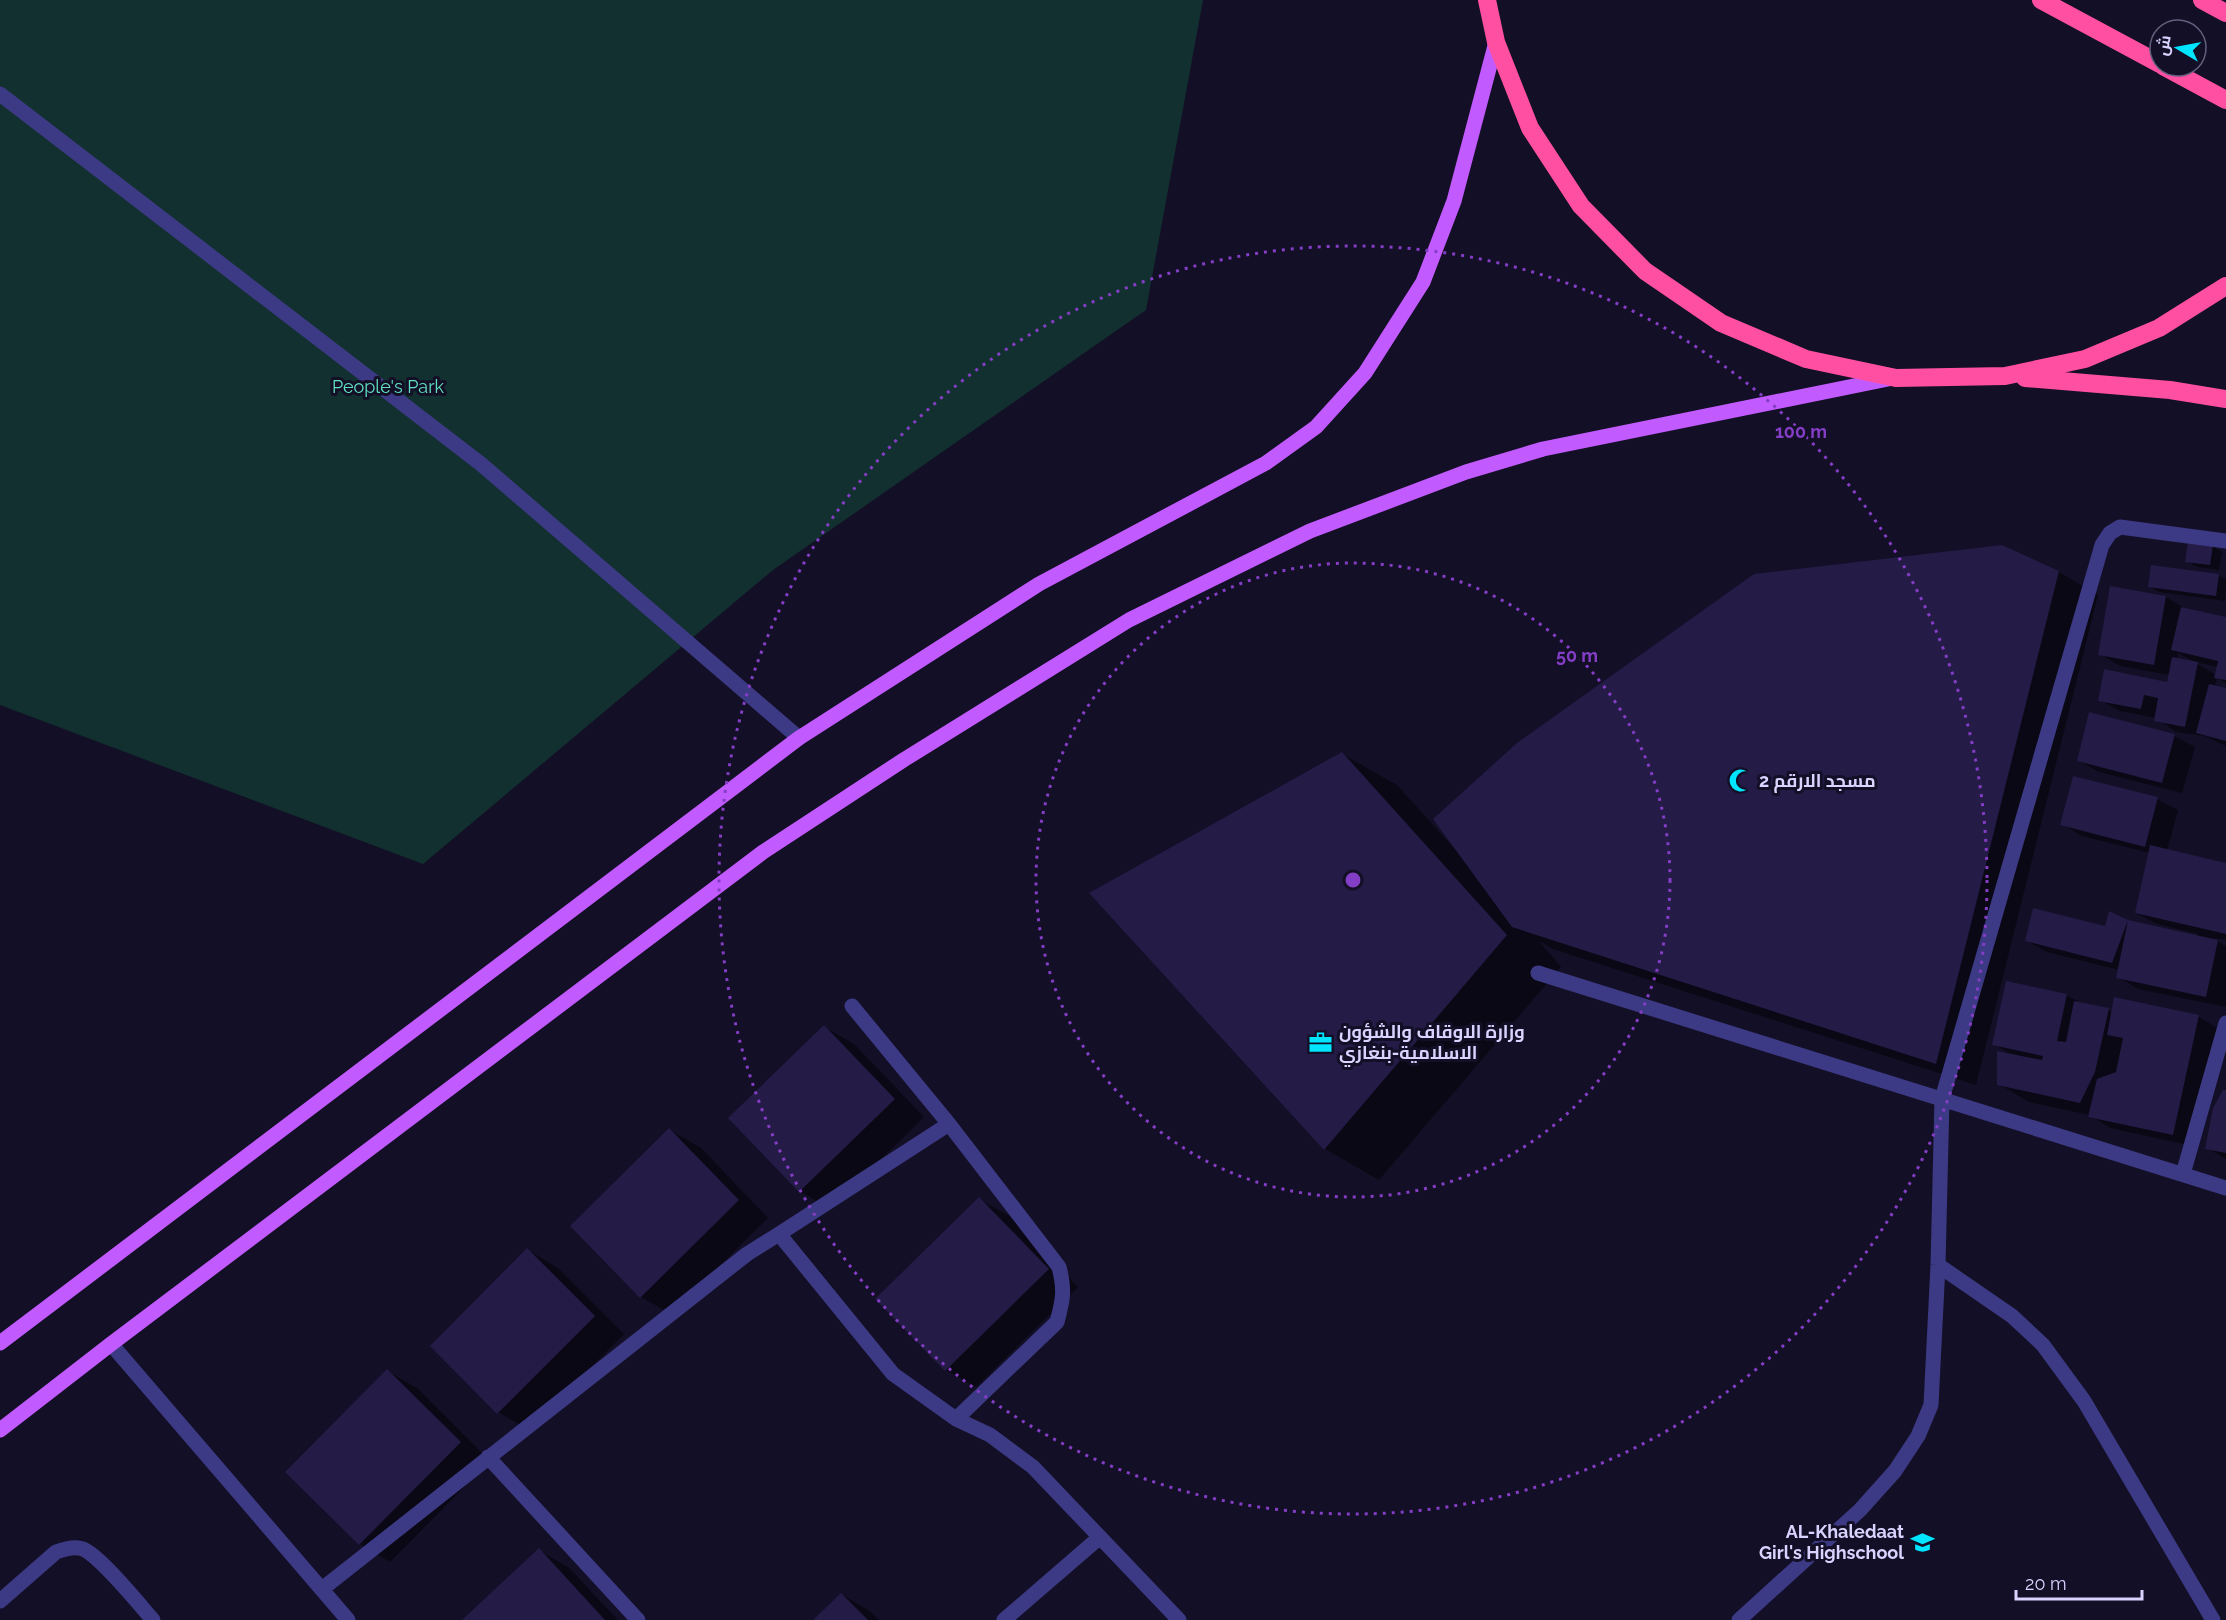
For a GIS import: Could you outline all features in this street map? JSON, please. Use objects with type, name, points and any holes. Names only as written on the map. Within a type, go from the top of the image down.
[{"type":"highway","points":[[1486,0],[1496,42],[1530,128],[1581,206],[1645,272],[1721,323],[1806,359],[1896,378],[2005,376],[2170,390],[2226,399]]},
{"type":"highway","points":[[2041,0],[2148,57]]},
{"type":"highway","points":[[2202,0],[2226,13]]},
{"type":"highway","points":[[2186,78],[2226,100]]},
{"type":"highway","points":[[2005,376],[2085,359],[2160,328],[2226,285]]},
{"type":"main road","points":[[0,1343],[799,738],[1039,584],[1266,464],[1316,427],[1365,373],[1423,282],[1454,201],[1496,42]]},
{"type":"main road","points":[[0,1430],[764,852],[905,759],[1129,620],[1310,531],[1466,472],[1543,449],[1896,378]]},
{"type":"street","points":[[0,94],[481,464],[799,738]]},
{"type":"street","points":[[1738,1620],[1860,1510],[1895,1471],[1918,1436],[1931,1405],[1938,1265],[1942,1099],[2102,545],[2110,533],[2120,526],[2226,541]]},
{"type":"street","points":[[1538,973],[2226,1188]]},
{"type":"street","points":[[852,1006],[949,1124],[1059,1267],[1064,1285],[1063,1300],[1057,1322],[956,1419]]},
{"type":"street","points":[[2183,1174],[2226,1023]]},
{"type":"street","points":[[322,1589],[747,1254],[949,1124]]},
{"type":"street","points":[[779,1234],[893,1374],[956,1419],[990,1435],[1032,1467],[1179,1620]]},
{"type":"street","points":[[1938,1265],[2012,1316],[2043,1345],[2084,1401],[2213,1620]]},
{"type":"street","points":[[111,1344],[348,1620]]},
{"type":"street","points":[[488,1457],[638,1620]]},
{"type":"street","points":[[1004,1620],[1100,1537]]},
{"type":"street","points":[[0,1601],[56,1552],[81,1548],[94,1556],[153,1620]]},
{"type":"green space","name":"People's Park","points":[[0,0],[1203,0],[1146,310],[773,570],[423,864],[0,705]]},
{"type":"building","points":[[2188,541],[2213,545],[2210,565],[2185,562]]},
{"type":"building","name":"مسجد الارقم 2","points":[[2002,545],[2059,571],[1936,1064],[1512,927],[1433,819],[1517,743],[1754,574]]},
{"type":"building","points":[[2151,565],[2219,574],[2216,596],[2148,587]]},
{"type":"building","points":[[2110,586],[2166,596],[2154,665],[2098,655]]},
{"type":"building","points":[[2181,607],[2226,617],[2226,680],[2214,678],[2218,661],[2171,650]]},
{"type":"building","points":[[2172,657],[2198,662],[2185,727],[2154,721],[2158,698],[2144,695],[2141,709],[2098,701],[2104,669],[2167,682]]},
{"type":"building","points":[[2209,684],[2226,688],[2226,741],[2196,733]]},
{"type":"building","points":[[2089,712],[2175,734],[2162,783],[2077,761]]},
{"type":"building","name":"وزارة الاوقاف والشؤون الاسلامية-بنغازي","points":[[1342,752],[1507,935],[1324,1150],[1089,893]]},
{"type":"building","points":[[2073,776],[2158,797],[2145,847],[2060,825]]},
{"type":"building","points":[[2150,845],[2226,863],[2226,934],[2135,913]]},
{"type":"building","points":[[2033,908],[2105,926],[2109,911],[2128,920],[2112,963],[2025,941]]},
{"type":"building","points":[[2128,920],[2218,940],[2206,997],[2116,978]]},
{"type":"building","points":[[2006,981],[2067,994],[2057,1041],[2066,1042],[2074,1001],[2109,1008],[2095,1072],[2080,1103],[1997,1085],[1997,1051],[2042,1060],[2043,1056],[1992,1045]]},
{"type":"building","points":[[2114,997],[2199,1015],[2173,1135],[2088,1117],[2097,1079],[2116,1072],[2123,1038],[2107,1035]]},
{"type":"building","points":[[824,1025],[895,1099],[799,1192],[728,1118]]},
{"type":"building","points":[[2223,1090],[2226,1090],[2226,1153],[2205,1149],[2213,1108]]},
{"type":"building","points":[[669,1128],[739,1200],[640,1298],[570,1226]]},
{"type":"building","points":[[979,1197],[1049,1269],[945,1371],[875,1299]]},
{"type":"building","points":[[527,1248],[595,1316],[497,1414],[430,1346]]},
{"type":"building","points":[[387,1369],[461,1442],[359,1545],[285,1472]]},
{"type":"building","points":[[539,1548],[605,1620],[462,1620]]},
{"type":"building","points":[[841,1593],[868,1620],[813,1620]]},
{"type":"place","name":"مسجد الارقم 2","points":[[1741,781]]},
{"type":"place","name":"وزارة الاوقاف والشؤون الاسلامية-بنغازي","points":[[1321,1042]]},
{"type":"place","name":"AL-Khaledaat Girl's Highschool","points":[[1922,1542]]}]
